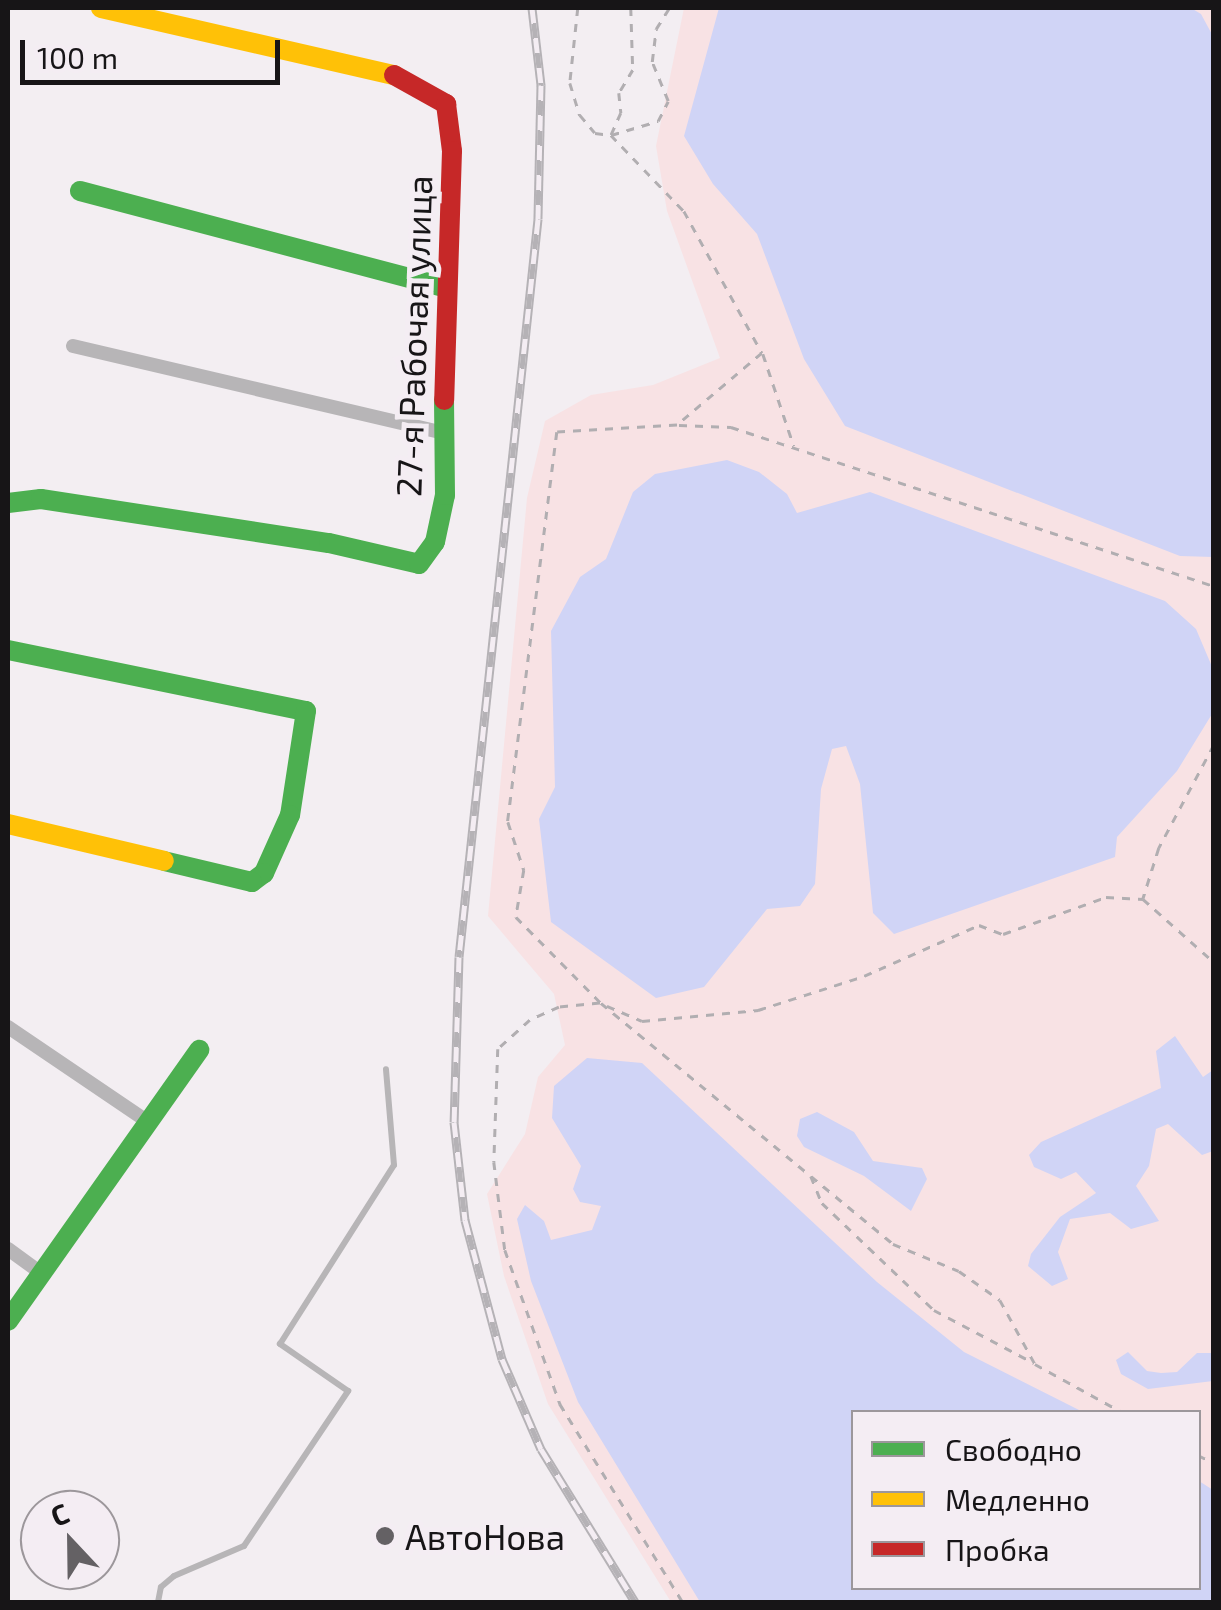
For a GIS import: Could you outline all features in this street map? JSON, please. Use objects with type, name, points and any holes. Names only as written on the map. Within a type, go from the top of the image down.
[{"type":"street","name":"27-я Рабочая улица","points":[[8,503],[60,502],[329,543],[419,564],[435,542],[445,495],[443,286],[452,151],[446,104],[409,80],[100,8]]},
{"type":"street","points":[[80,191],[443,286]]},
{"type":"street","points":[[73,346],[444,433]]},
{"type":"street","points":[[8,650],[306,711],[290,815],[264,873],[252,882],[8,824]]},
{"type":"street","points":[[8,1027],[148,1121]]},
{"type":"street","points":[[8,1322],[199,1050]]},
{"type":"street","points":[[8,1248],[41,1273]]},
{"type":"lane","points":[[158,1602],[161,1587],[174,1576],[244,1546],[348,1391],[280,1344],[394,1164],[386,1068]]},
{"type":"path","points":[[578,8],[570,83],[580,115],[595,133],[612,134],[658,121],[668,100],[652,62],[656,29],[670,8]]},
{"type":"path","points":[[612,134],[621,112],[619,93],[633,70],[631,8]]},
{"type":"path","points":[[612,134],[684,211],[762,353],[794,448]]},
{"type":"path","points":[[677,426],[762,353]]},
{"type":"path","points":[[1035,1364],[1000,1300],[960,1270],[893,1244],[810,1171],[601,1003],[516,916],[524,870],[508,822],[558,432],[730,427],[1214,586]]},
{"type":"path","points":[[1143,899],[1159,848],[1214,745]]},
{"type":"path","points":[[683,1602],[560,1404],[505,1250],[494,1162],[498,1048],[530,1020],[558,1007],[601,1003],[642,1021],[758,1010],[864,976],[978,925],[1003,934],[1106,896],[1143,899],[1214,962]]},
{"type":"path","points":[[810,1171],[822,1203],[934,1310],[1118,1410]]},
{"type":"shaded area","points":[[684,8],[1213,8],[1213,1602],[671,1602],[548,1404],[504,1276],[487,1194],[525,1134],[538,1077],[565,1045],[554,994],[488,916],[527,498],[545,421],[591,395],[653,385],[720,358],[667,211],[656,146]]},
{"type":"water","points":[[719,8],[1191,8],[1201,14],[1214,38],[1213,557],[1180,556],[845,426],[804,359],[757,234],[713,184],[684,136]]},
{"type":"water","points":[[727,460],[759,472],[787,494],[797,513],[870,492],[1165,601],[1196,629],[1213,669],[1212,714],[1177,771],[1117,837],[1115,857],[894,934],[873,913],[860,784],[846,746],[832,749],[821,789],[815,884],[800,906],[767,909],[704,987],[656,998],[551,922],[539,819],[555,787],[551,631],[580,577],[606,559],[633,492],[655,474]]},
{"type":"water","points":[[1175,1036],[1203,1077],[1213,1070],[1213,1151],[1202,1155],[1168,1124],[1156,1129],[1149,1166],[1136,1186],[1159,1221],[1131,1229],[1110,1213],[1070,1219],[1058,1252],[1068,1279],[1052,1286],[1028,1266],[1031,1254],[1060,1217],[1096,1193],[1076,1172],[1061,1179],[1034,1167],[1029,1155],[1041,1142],[1161,1088],[1156,1051]]},
{"type":"water","points":[[587,1058],[642,1063],[877,1282],[964,1352],[1079,1410],[851,1410],[851,1590],[1201,1590],[1201,1482],[1213,1490],[1213,1602],[700,1602],[578,1402],[531,1281],[517,1219],[525,1205],[544,1221],[551,1240],[592,1230],[601,1206],[580,1202],[573,1189],[581,1166],[552,1118],[554,1086]]},
{"type":"water","points":[[817,1112],[854,1132],[873,1161],[922,1168],[927,1179],[911,1211],[864,1176],[804,1147],[797,1136],[800,1119]]},
{"type":"water","points":[[1128,1352],[1147,1371],[1161,1373],[1177,1372],[1197,1353],[1213,1353],[1213,1381],[1148,1389],[1121,1374],[1116,1360]]},
{"type":"railway","points":[[532,8],[541,85],[538,219],[459,957],[454,1122],[465,1220],[502,1359],[541,1449],[635,1602]]},
{"type":"traffic: fast","points":[[80,191],[443,287]]},
{"type":"traffic: fast","points":[[8,503],[41,499],[329,543],[419,564],[435,542],[445,495],[444,400]]},
{"type":"traffic: fast","points":[[8,650],[306,711],[290,815],[264,873],[252,882],[164,861]]},
{"type":"traffic: fast","points":[[8,1321],[199,1050]]},
{"type":"traffic: slow","points":[[101,8],[394,75]]},
{"type":"traffic: slow","points":[[8,824],[164,861]]},
{"type":"traffic: jam","points":[[394,75],[446,104],[452,151],[444,400]]},
{"type":"place","name":"АвтоНова","points":[[385,1536]]}]
